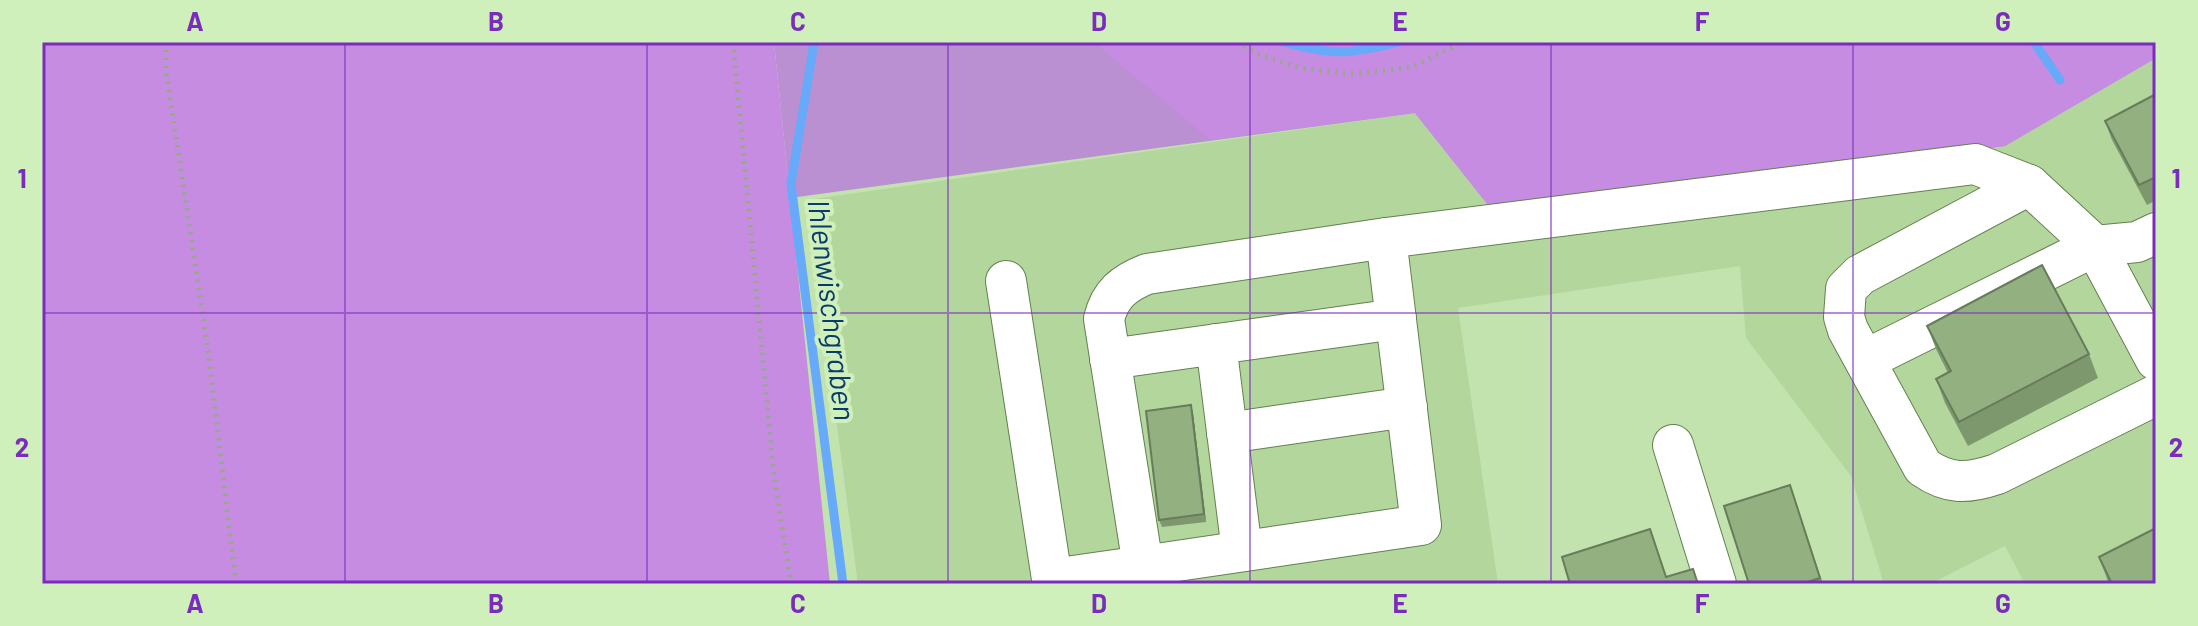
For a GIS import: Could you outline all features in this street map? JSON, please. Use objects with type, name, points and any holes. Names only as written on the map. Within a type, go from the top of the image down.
[{"type":"lane","points":[[1143,566],[1104,319],[1107,306],[1127,282],[1147,274],[1386,238],[1975,164],[2029,185],[2095,246],[2156,360]]},
{"type":"lane","points":[[2029,185],[1860,275],[1846,289],[1844,317],[1923,467],[1938,478],[1977,481],[2156,395]]},
{"type":"lane","points":[[1865,360],[2095,246],[2137,242],[2156,233]]},
{"type":"lane","points":[[1006,281],[1052,579],[1421,525],[1386,238]]},
{"type":"lane","points":[[1110,359],[1396,319]]},
{"type":"lane","points":[[1216,344],[1242,551]]},
{"type":"lane","points":[[1227,433],[1407,407]]},
{"type":"lane","points":[[1673,445],[1716,584]]},
{"type":"path","points":[[166,42],[166,71],[207,342],[236,584]]},
{"type":"path","points":[[733,42],[773,467],[791,584]]},
{"type":"path","points":[[1237,42],[1258,54],[1300,68],[1353,74],[1412,67],[1463,42]]},
{"type":"shaded area","points":[[42,42],[774,42],[830,584],[42,584]]},
{"type":"shaded area","points":[[774,42],[2156,42],[2156,58],[2005,146],[1492,210],[1415,113],[790,198]]},
{"type":"shaded area","points":[[1094,42],[2156,42],[2156,58],[2005,146],[1492,210],[1415,113],[1210,140]]},
{"type":"shaded area","points":[[2156,58],[2156,584],[2025,584],[2005,546],[1930,584],[1884,584],[1851,476],[1746,338],[1740,266],[1458,308],[1498,584],[858,584],[807,200],[1415,113],[2005,146]]},
{"type":"building","points":[[2156,94],[2156,177],[2139,185],[2105,121]]},
{"type":"building","points":[[2042,265],[2089,354],[1959,422],[1936,379],[1951,371],[1927,326]]},
{"type":"building","points":[[1191,405],[1204,514],[1159,520],[1146,411]]},
{"type":"building","points":[[1790,485],[1820,578],[1801,584],[1749,584],[1724,506]]},
{"type":"building","points":[[2156,528],[2156,584],[2112,584],[2099,557]]},
{"type":"building","points":[[1650,529],[1666,577],[1693,569],[1698,584],[1570,584],[1562,557]]},
{"type":"waterway","name":"Ihlenwischgraben","points":[[814,42],[791,184],[843,584]]},
{"type":"waterway","points":[[1284,42],[1315,50],[1342,52],[1399,42]]},
{"type":"waterway","points":[[2034,42],[2060,80]]}]
